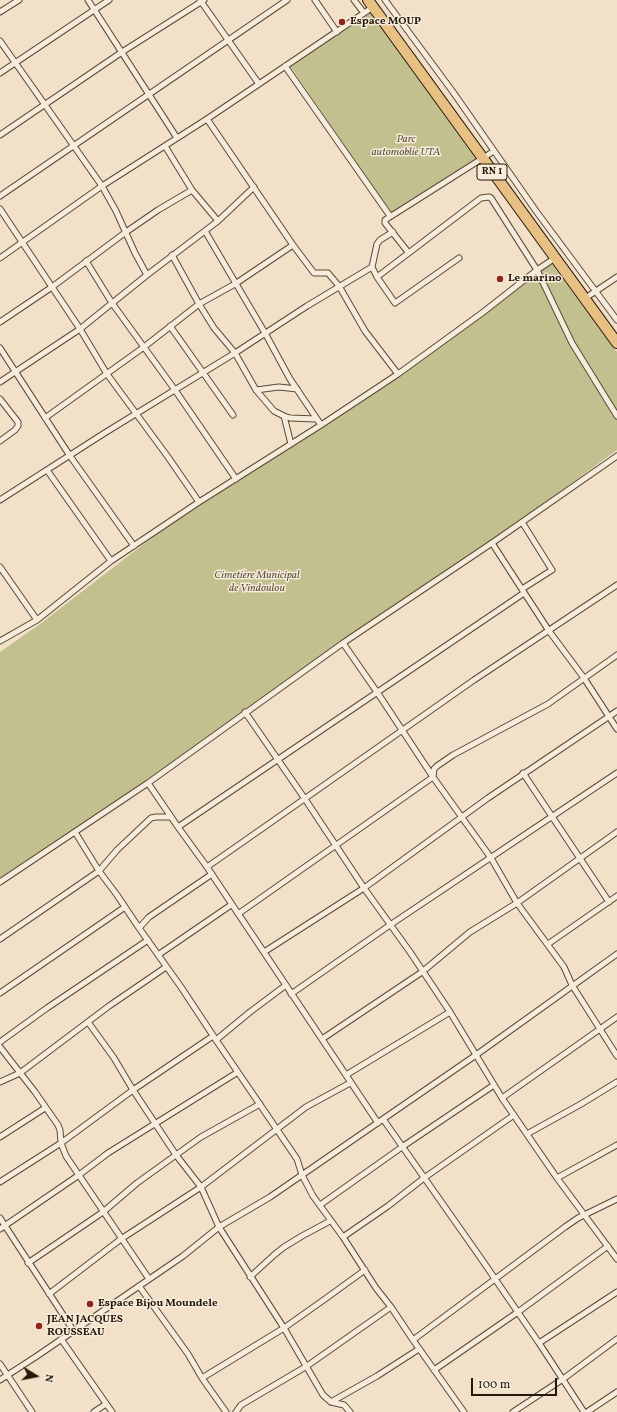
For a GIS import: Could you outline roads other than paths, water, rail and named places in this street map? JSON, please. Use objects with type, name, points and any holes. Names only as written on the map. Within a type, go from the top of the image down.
[{"type":"highway","name":"RN 1","points":[[371,4],[617,343]]},
{"type":"street","points":[[0,12],[19,0]]},
{"type":"street","points":[[88,0],[176,138]]},
{"type":"street","points":[[0,73],[109,0]]},
{"type":"street","points":[[0,196],[287,0]]},
{"type":"street","points":[[314,0],[337,32]]},
{"type":"street","points":[[354,0],[364,13]]},
{"type":"street","points":[[385,0],[453,92],[536,211],[617,320]]},
{"type":"street","points":[[0,135],[122,52],[202,1],[258,84]]},
{"type":"street","points":[[0,258],[102,186],[207,119],[337,32],[364,13],[371,4]]},
{"type":"street","points":[[0,41],[102,186],[147,275]]},
{"type":"street","points":[[285,66],[390,216]]},
{"type":"street","points":[[207,119],[293,245],[314,273],[328,273],[339,286],[365,331],[398,374]]},
{"type":"street","points":[[165,146],[192,190],[218,221]]},
{"type":"street","points":[[408,252],[384,222],[390,216],[494,151]]},
{"type":"street","points":[[0,382],[80,329],[172,255],[218,221],[254,187]]},
{"type":"street","points":[[0,322],[158,210],[192,190]]},
{"type":"street","points":[[377,277],[481,198],[486,196],[491,198],[537,270],[572,343],[617,416]]},
{"type":"street","points":[[0,209],[80,329],[107,374],[168,457],[198,502]]},
{"type":"street","points":[[204,231],[297,389],[321,425]]},
{"type":"street","points":[[393,232],[380,240],[377,244],[372,267],[395,303],[459,258]]},
{"type":"street","points":[[45,418],[144,347],[199,304],[235,284],[293,245]]},
{"type":"street","points":[[172,255],[214,328],[235,353],[256,390],[274,411],[284,416],[316,419]]},
{"type":"street","points":[[0,640],[37,620],[111,561],[198,502],[321,425],[398,374],[555,258]]},
{"type":"street","points":[[86,261],[112,303],[175,390],[236,479]]},
{"type":"street","points":[[0,500],[339,286],[372,267]]},
{"type":"street","points":[[584,299],[617,277]]},
{"type":"street","points":[[170,326],[233,415]]},
{"type":"street","points":[[0,348],[70,456],[134,546]]},
{"type":"street","points":[[256,390],[279,387],[297,389]]},
{"type":"street","points":[[0,399],[18,422],[18,426],[0,441]]},
{"type":"street","points":[[284,416],[291,444]]},
{"type":"street","points":[[0,882],[148,783],[342,643],[492,543],[617,456]]},
{"type":"street","points":[[47,470],[111,561]]},
{"type":"street","points":[[178,828],[552,570],[522,522]]},
{"type":"street","points":[[492,543],[549,630],[584,678],[617,729]]},
{"type":"street","points":[[0,567],[37,620]]},
{"type":"street","points":[[207,866],[403,731],[474,680],[617,585]]},
{"type":"street","points":[[342,643],[377,692],[433,777],[491,858],[517,903],[564,967],[572,986],[617,1056]]},
{"type":"street","points":[[238,914],[433,777],[434,769],[453,754],[548,704],[617,655]]},
{"type":"street","points":[[264,952],[364,888],[523,773],[617,711]]},
{"type":"street","points":[[245,712],[305,799],[335,846],[450,1012],[514,1116],[557,1178],[617,1259]]},
{"type":"street","points":[[523,773],[609,902]]},
{"type":"street","points":[[292,994],[390,924],[617,773]]},
{"type":"street","points":[[148,783],[178,828],[207,866],[231,905],[378,1123]]},
{"type":"street","points":[[0,938],[99,871],[117,850],[151,818],[171,817]]},
{"type":"street","points":[[75,832],[99,871],[184,992],[297,1159],[302,1175],[330,1221],[343,1237],[418,1349],[464,1412]]},
{"type":"street","points":[[322,1039],[422,972],[470,932],[517,903],[617,832]]},
{"type":"street","points":[[139,928],[149,917],[212,874]]},
{"type":"street","points":[[548,944],[617,896]]},
{"type":"street","points":[[158,955],[231,905]]},
{"type":"street","points":[[0,993],[125,907]]},
{"type":"street","points":[[0,1042],[47,1008],[148,940]]},
{"type":"street","points":[[0,1380],[183,1256],[219,1227],[270,1197],[378,1123],[617,954]]},
{"type":"street","points":[[0,1082],[20,1073],[55,1045],[166,967]]},
{"type":"street","points":[[0,1182],[61,1143],[133,1090],[214,1038],[286,985]]},
{"type":"street","points":[[346,1075],[450,1012]]},
{"type":"street","points":[[502,1098],[617,1018]]},
{"type":"street","points":[[88,1022],[114,1058],[133,1090],[176,1155],[201,1187],[219,1227],[284,1328],[323,1395],[331,1402],[344,1405],[350,1412]]},
{"type":"street","points":[[0,1047],[46,1108],[60,1130],[61,1143],[66,1156],[149,1279]]},
{"type":"street","points":[[2,1227],[79,1175],[108,1153],[238,1072]]},
{"type":"street","points":[[527,1134],[617,1082]]},
{"type":"street","points":[[49,1294],[121,1239],[201,1187],[306,1107],[350,1083]]},
{"type":"street","points":[[320,1205],[402,1146],[494,1085]]},
{"type":"street","points":[[28,1263],[103,1212],[137,1183],[201,1137],[260,1104]]},
{"type":"street","points":[[0,1136],[46,1108]]},
{"type":"street","points":[[343,1237],[388,1206],[424,1178],[514,1116]]},
{"type":"street","points":[[383,1119],[518,1312],[585,1412],[617,1392]]},
{"type":"street","points":[[557,1178],[617,1145]]},
{"type":"street","points":[[413,1340],[565,1227],[578,1218],[585,1216],[617,1198]]},
{"type":"street","points":[[0,1218],[2,1227],[73,1330]]},
{"type":"street","points":[[250,1277],[284,1247],[330,1221]]},
{"type":"street","points":[[434,1370],[518,1312],[608,1246]]},
{"type":"street","points":[[202,1378],[284,1328],[365,1270]]},
{"type":"street","points":[[139,1286],[188,1354],[202,1378],[226,1412]]},
{"type":"street","points":[[539,1343],[617,1292]]},
{"type":"street","points":[[236,1412],[241,1405],[307,1366],[391,1307]]},
{"type":"street","points":[[60,1339],[112,1412]]},
{"type":"street","points":[[513,1412],[563,1379],[617,1339]]},
{"type":"street","points":[[331,1402],[377,1376],[418,1349]]},
{"type":"street","points":[[0,1364],[32,1412]]},
{"type":"street","points":[[94,1412],[106,1404]]},
{"type":"place","name":"Espace MOUP","points":[[342,22]]},
{"type":"place","name":"Le marino","points":[[500,279]]},
{"type":"place","name":"Espace Bijou Moundele","points":[[90,1304]]},
{"type":"place","name":"JEAN JACQUES ROUSSEAU","points":[[39,1326]]},
{"type":"park label","name":"Parc automoblie UTA","points":[[406,146]]},
{"type":"park label","name":"Cimetière Municipal de Vindoulou","points":[[257,582]]}]
